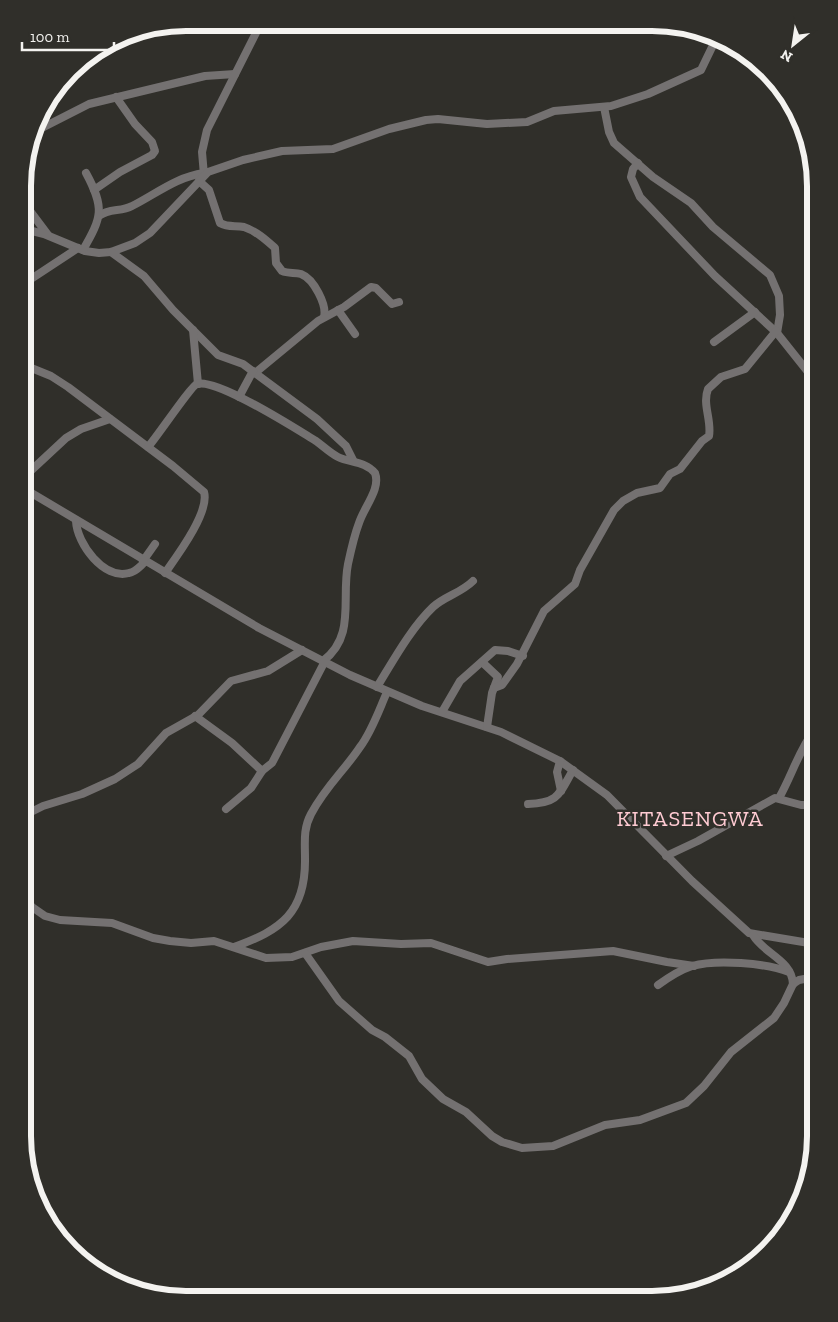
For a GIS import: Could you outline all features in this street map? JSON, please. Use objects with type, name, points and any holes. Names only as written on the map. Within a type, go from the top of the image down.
[{"type":"street","points":[[257,31],[205,135],[202,152],[202,176],[209,190],[220,223],[224,226],[242,227],[256,232],[275,248],[276,263],[282,271],[298,273],[306,277],[323,302],[326,310],[324,317]]},
{"type":"street","points":[[98,216],[105,212],[133,206],[180,179],[202,176],[259,155],[282,151],[333,149],[389,129],[426,120],[438,119],[487,124],[527,122],[554,111],[604,107],[648,94],[701,70],[713,44]]},
{"type":"street","points":[[43,128],[89,104],[205,76],[235,74]]},
{"type":"street","points":[[94,190],[152,155],[155,151],[152,142],[134,124],[116,97]]},
{"type":"street","points":[[494,688],[502,685],[522,656],[544,612],[575,584],[580,570],[614,510],[637,494],[660,488],[670,474],[680,469],[689,456],[708,436],[710,424],[707,408],[708,389],[721,378],[746,369],[776,332],[780,315],[779,296],[770,275],[713,227],[691,203],[653,177],[612,141],[604,107]]},
{"type":"street","points":[[638,163],[633,169],[631,177],[640,197],[710,270],[776,332],[807,371]]},
{"type":"street","points":[[31,279],[80,249],[97,226],[98,199],[86,173]]},
{"type":"street","points":[[31,231],[80,249],[99,253],[111,252],[135,243],[150,233],[202,176]]},
{"type":"street","points":[[31,213],[48,236]]},
{"type":"street","points":[[111,252],[144,276],[162,299],[218,355],[243,364],[317,419],[346,446],[353,460]]},
{"type":"street","points":[[239,397],[254,372],[268,360],[324,317],[374,287],[392,304],[399,302]]},
{"type":"street","points":[[338,310],[355,334]]},
{"type":"street","points":[[714,342],[755,312]]},
{"type":"street","points":[[193,330],[198,384]]},
{"type":"street","points":[[31,368],[51,376],[148,447],[204,492],[205,496],[200,517],[165,573]]},
{"type":"street","points":[[148,447],[166,426],[188,390],[198,384],[213,386],[239,397],[302,433],[340,458],[353,460],[373,470],[378,479],[358,524],[348,565],[343,635],[337,648],[324,661],[286,739],[272,763],[262,771],[253,786],[226,809]]},
{"type":"street","points":[[31,471],[66,438],[81,429],[110,419]]},
{"type":"street","points":[[31,493],[259,628],[302,650],[387,692],[519,740],[574,770],[607,795],[666,856],[733,920],[754,935],[762,947],[780,960],[789,972],[793,984]]},
{"type":"street","points":[[76,521],[77,532],[84,548],[116,574],[134,572],[155,544]]},
{"type":"street","points":[[377,687],[428,612],[440,601],[458,593],[473,582]]},
{"type":"street","points":[[442,712],[454,689],[495,650],[500,649],[522,656]]},
{"type":"street","points":[[31,812],[43,806],[82,794],[115,779],[138,764],[166,733],[195,716],[235,679],[268,671],[302,650]]},
{"type":"street","points":[[482,662],[498,677],[494,688],[487,727]]},
{"type":"street","points":[[234,948],[274,930],[282,925],[291,913],[300,896],[303,882],[305,860],[304,832],[307,822],[327,786],[363,744],[387,692]]},
{"type":"street","points":[[195,716],[232,743],[262,771]]},
{"type":"street","points":[[666,856],[779,798],[788,783],[794,764],[806,743]]},
{"type":"street","points":[[560,761],[557,772],[561,791]]},
{"type":"street","points":[[528,804],[551,802],[561,791],[574,770]]},
{"type":"street","points":[[779,798],[806,805]]},
{"type":"street","points":[[31,906],[45,916],[60,920],[112,923],[160,940],[191,943],[214,941],[266,958],[292,957],[321,947],[353,941],[401,944],[432,942],[488,962],[613,951],[694,966],[740,964],[776,968],[789,972]]},
{"type":"street","points":[[754,935],[806,941]]},
{"type":"street","points":[[305,953],[339,1001],[372,1030],[385,1036],[409,1056],[422,1079],[443,1099],[466,1112],[492,1136],[502,1142],[522,1148],[553,1146],[605,1125],[640,1120],[686,1104],[704,1086],[726,1056],[774,1018],[793,984],[806,979]]},
{"type":"street","points":[[658,985],[674,974],[694,966]]},
{"type":"district","name":"KITASENGWA","points":[[690,818]]}]
